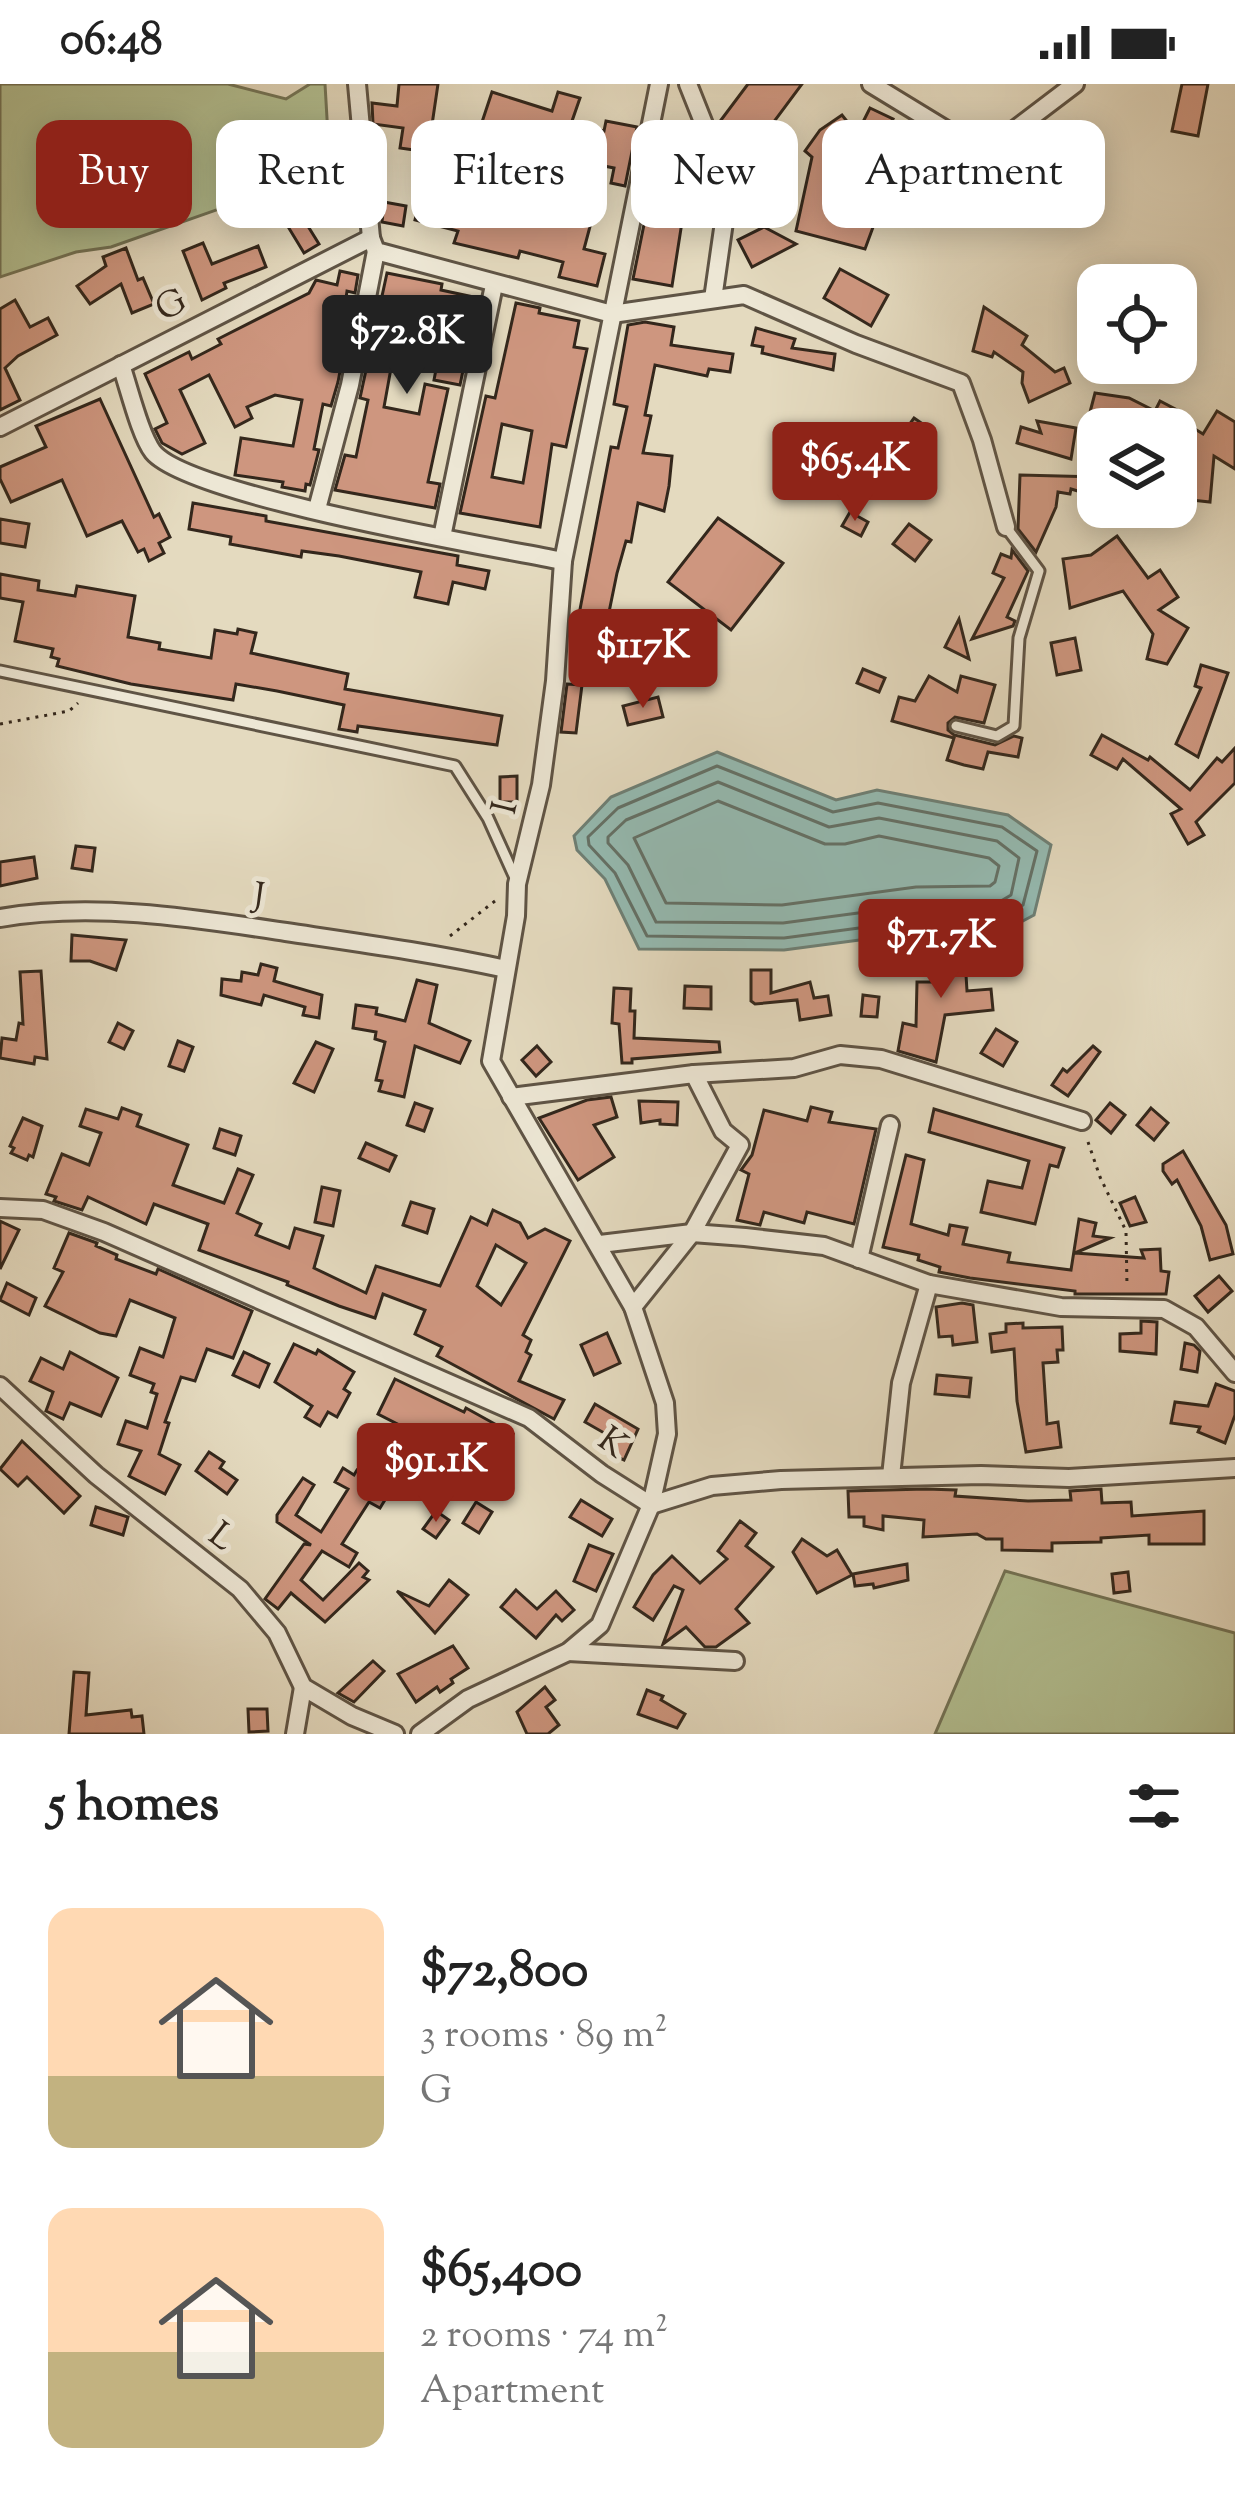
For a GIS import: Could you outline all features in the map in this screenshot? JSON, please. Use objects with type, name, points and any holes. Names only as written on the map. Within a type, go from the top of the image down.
[{"type":"street","points":[[317,509],[350,385],[373,244],[357,84]]},
{"type":"street","name":"I","points":[[568,1652],[600,1624],[651,1505],[667,1434],[665,1403],[633,1307],[490,1060],[518,884],[542,784],[563,561],[658,84]]},
{"type":"street","points":[[688,84],[702,120]]},
{"type":"street","points":[[871,84],[984,153],[1075,84]]},
{"type":"street","points":[[713,299],[723,228]]},
{"type":"street","points":[[373,244],[494,285],[612,314],[744,296],[961,382],[1006,527]]},
{"type":"street","name":"G","points":[[0,427],[373,244]]},
{"type":"street","points":[[442,537],[494,285]]},
{"type":"street","points":[[121,365],[152,451],[192,477],[317,509],[563,561]]},
{"type":"street","name":"J","points":[[0,918],[67,912],[209,920],[430,952],[506,969]]},
{"type":"street","points":[[511,1097],[694,1074],[794,1068],[840,1055],[881,1059],[1082,1121]]},
{"type":"street","points":[[633,1307],[692,1233],[740,1145],[709,1110],[694,1074]]},
{"type":"street","points":[[859,1259],[890,1125]]},
{"type":"street","name":"K","points":[[0,1208],[43,1210],[104,1232],[529,1418],[651,1505]]},
{"type":"street","points":[[600,1244],[692,1233],[824,1246],[929,1284],[1061,1307],[1163,1309],[1196,1327],[1235,1373]]},
{"type":"street","points":[[890,1476],[901,1383],[929,1284]]},
{"type":"street","name":"L","points":[[0,1386],[96,1475],[240,1589],[277,1634],[303,1687]]},
{"type":"street","points":[[651,1505],[712,1486],[890,1476],[1069,1478],[1235,1468]]},
{"type":"street","points":[[420,1734],[468,1699],[568,1652],[735,1660]]},
{"type":"street","points":[[295,1734],[303,1687],[395,1734]]},
{"type":"lane","points":[[956,727],[997,736],[1014,726],[1019,638],[1039,571],[1006,527]]},
{"type":"lane","points":[[0,671],[455,766],[488,818],[518,884]]},
{"type":"path","points":[[0,724],[69,711],[92,692]]},
{"type":"path","points":[[430,952],[518,884]]},
{"type":"path","points":[[1082,1121],[1100,1178],[1126,1231],[1127,1306]]},
{"type":"green space","points":[[0,84],[228,84],[286,99],[310,84],[325,84],[327,120],[216,120],[216,210],[192,219],[192,120],[36,120],[36,228],[165,228],[0,277]]},
{"type":"green space","points":[[1005,1571],[1235,1633],[1235,1734],[935,1734]]},
{"type":"water","points":[[717,752],[836,800],[877,790],[1008,815],[1051,845],[1034,915],[1004,931],[920,932],[784,950],[639,949],[605,879],[577,850],[574,836],[611,797]]},
{"type":"building","points":[[399,84],[438,84],[433,120],[411,120],[411,150],[400,148],[403,128],[387,126],[387,120],[373,120],[372,103],[397,106]]},
{"type":"building","points":[[748,84],[802,84],[775,120],[721,120]]},
{"type":"building","points":[[1182,84],[1208,84],[1198,136],[1172,131]]},
{"type":"building","points":[[492,92],[552,111],[558,92],[580,98],[572,120],[483,120]]},
{"type":"building","points":[[870,108],[893,119],[892,120],[864,120]]},
{"type":"building","points":[[607,121],[631,126],[625,186],[611,183],[614,168],[607,167]]},
{"type":"building","points":[[820,130],[822,228],[873,228],[865,249],[796,231],[812,157],[805,151]]},
{"type":"building","points":[[387,203],[406,206],[403,226],[387,223]]},
{"type":"building","points":[[289,228],[309,228],[319,244],[304,253]]},
{"type":"building","points":[[446,228],[590,228],[584,249],[605,254],[597,286],[559,277],[563,262],[520,251],[518,258],[454,243],[458,231]]},
{"type":"building","points":[[643,228],[681,228],[672,286],[633,279]]},
{"type":"building","points":[[766,228],[796,244],[752,267],[738,240]]},
{"type":"building","points":[[203,243],[212,264],[258,246],[266,267],[224,283],[226,288],[202,300],[183,251]]},
{"type":"building","points":[[126,248],[154,304],[132,313],[121,284],[90,304],[77,286],[106,266],[103,257]]},
{"type":"building","points":[[840,269],[888,295],[871,326],[824,298]]},
{"type":"building","points":[[340,271],[358,275],[355,293],[347,291],[342,328],[348,329],[338,382],[331,406],[323,404],[314,449],[319,450],[305,491],[282,487],[283,482],[235,475],[241,438],[293,446],[302,400],[275,395],[247,407],[252,418],[235,427],[209,375],[180,390],[205,443],[182,454],[162,443],[155,429],[167,423],[145,374],[189,352],[192,359],[221,344],[218,339],[309,293],[316,280],[337,285]]},
{"type":"building","points":[[387,273],[442,284],[441,290],[478,298],[460,385],[434,380],[445,322],[404,314],[393,357],[384,407],[419,414],[425,384],[448,389],[428,482],[440,484],[435,508],[335,490],[345,455],[356,457],[368,400],[360,398]]},
{"type":"building","points":[[15,300],[30,327],[48,318],[57,335],[5,368],[20,400],[0,410],[0,309]]},
{"type":"building","points":[[516,303],[579,321],[574,347],[587,349],[566,447],[552,444],[540,527],[460,513],[486,396],[495,398]],"holes":[[[502,424],[532,431],[523,483],[492,477]]]},
{"type":"building","points":[[984,307],[1027,336],[1022,345],[1055,372],[1064,368],[1070,383],[1029,402],[1023,372],[994,352],[992,357],[973,351]]},
{"type":"building","points":[[645,322],[674,327],[671,345],[733,354],[730,372],[709,369],[707,376],[655,365],[643,453],[672,456],[669,486],[664,511],[638,503],[607,622],[614,624],[609,653],[573,646],[611,447],[618,448],[627,407],[614,404],[628,325]]},
{"type":"building","points":[[756,328],[795,339],[792,348],[835,354],[833,370],[762,353],[763,347],[752,345]]},
{"type":"building","points":[[1095,393],[1129,398],[1149,408],[1091,408]]},
{"type":"building","points":[[100,399],[154,517],[159,514],[170,537],[159,543],[164,553],[149,561],[144,549],[138,552],[122,521],[87,536],[62,480],[11,502],[0,479],[0,467],[46,447],[36,426]]},
{"type":"building","points":[[1217,411],[1235,422],[1235,469],[1214,456],[1210,502],[1197,501],[1197,430],[1203,434]]},
{"type":"building","points":[[914,418],[933,431],[902,474],[883,461]]},
{"type":"building","points":[[1037,421],[1076,428],[1071,459],[1017,443],[1021,427],[1041,433]]},
{"type":"building","points":[[1020,475],[1077,476],[1077,491],[1058,492],[1036,552],[1018,529]]},
{"type":"building","points":[[193,503],[458,556],[457,565],[489,571],[485,589],[453,582],[448,604],[415,597],[421,572],[339,556],[302,551],[301,557],[230,544],[231,537],[189,529]]},
{"type":"building","points":[[850,512],[868,522],[861,536],[842,526]]},
{"type":"building","points":[[718,518],[783,563],[731,630],[668,582]]},
{"type":"building","points":[[0,519],[29,524],[25,547],[0,543]]},
{"type":"building","points":[[909,524],[931,540],[915,561],[893,544]]},
{"type":"building","points":[[1117,536],[1148,578],[1160,570],[1178,597],[1159,610],[1188,628],[1167,664],[1147,659],[1153,634],[1123,591],[1070,608],[1063,559],[1091,555]]},
{"type":"building","points":[[1012,550],[1028,571],[1007,617],[1015,621],[1013,626],[972,639],[1004,578],[993,573],[1001,554],[1011,558]]},
{"type":"building","points":[[0,574],[39,581],[38,590],[75,596],[77,586],[135,596],[128,637],[160,643],[159,649],[211,658],[215,630],[237,634],[238,629],[256,633],[251,653],[348,674],[345,689],[502,716],[497,745],[358,726],[357,732],[339,729],[344,705],[277,691],[236,684],[233,700],[131,684],[57,666],[59,659],[51,657],[53,649],[15,641],[23,602],[0,598]]},
{"type":"building","points":[[959,619],[969,659],[945,647]]},
{"type":"building","points":[[654,634],[677,638],[672,663],[649,659]]},
{"type":"building","points":[[1075,638],[1081,670],[1057,675],[1051,643]]},
{"type":"building","points":[[1201,665],[1228,673],[1198,757],[1176,744],[1201,688],[1195,686]]},
{"type":"building","points":[[863,669],[885,678],[879,692],[857,683]]},
{"type":"building","points":[[929,676],[957,692],[961,676],[995,685],[984,723],[955,717],[948,730],[995,745],[1014,736],[1022,738],[1018,757],[988,752],[983,769],[964,765],[947,760],[954,738],[892,721],[899,697],[915,701]]},
{"type":"building","points":[[567,684],[582,685],[576,733],[561,732]]},
{"type":"building","points":[[658,697],[663,717],[628,725],[623,706]]},
{"type":"building","points":[[1102,735],[1150,757],[1190,790],[1217,758],[1222,762],[1235,748],[1235,783],[1196,822],[1204,835],[1188,844],[1171,814],[1181,809],[1123,759],[1117,769],[1091,755]]},
{"type":"building","points":[[517,776],[517,802],[500,802],[500,777]]},
{"type":"building","points":[[76,846],[95,848],[92,871],[72,868]]},
{"type":"building","points":[[34,857],[37,878],[0,886],[0,862]]},
{"type":"building","points":[[72,935],[126,940],[116,970],[90,961],[71,961]]},
{"type":"building","points":[[964,942],[967,991],[991,989],[993,1010],[945,1015],[936,1062],[898,1051],[903,1023],[916,1026],[917,982],[931,982],[929,944]]},
{"type":"building","points":[[261,964],[277,968],[274,981],[322,995],[319,1018],[303,1015],[305,1007],[264,995],[261,1005],[221,995],[222,979],[241,981],[242,972],[258,975]]},
{"type":"building","points":[[751,970],[771,970],[771,993],[810,982],[814,998],[828,996],[831,1015],[800,1020],[797,1000],[755,1004],[751,1001]]},
{"type":"building","points":[[41,971],[47,1059],[35,1057],[34,1064],[0,1058],[2,1038],[16,1040],[19,1023],[23,1024],[20,972]]},
{"type":"building","points":[[417,980],[437,985],[429,1023],[470,1041],[460,1063],[415,1046],[404,1097],[379,1091],[382,1081],[376,1080],[385,1042],[375,1039],[376,1032],[353,1028],[356,1005],[377,1008],[376,1014],[405,1021]]},
{"type":"building","points":[[685,986],[711,987],[711,1009],[684,1008]]},
{"type":"building","points":[[614,988],[631,989],[634,1038],[719,1042],[720,1052],[622,1063],[619,1024],[612,1023]]},
{"type":"building","points":[[863,995],[879,997],[877,1017],[861,1016]]},
{"type":"building","points":[[118,1023],[133,1031],[124,1049],[109,1042]]},
{"type":"building","points":[[996,1029],[1017,1042],[1003,1066],[981,1053]]},
{"type":"building","points":[[178,1041],[193,1047],[184,1071],[169,1066]]},
{"type":"building","points":[[316,1042],[333,1049],[314,1092],[294,1083]]},
{"type":"building","points":[[537,1046],[551,1062],[536,1076],[522,1060]]},
{"type":"building","points":[[1093,1046],[1100,1052],[1068,1096],[1052,1085],[1063,1069],[1067,1072]]},
{"type":"building","points":[[611,1097],[617,1117],[594,1125],[614,1157],[578,1180],[539,1118],[587,1100]]},
{"type":"building","points":[[639,1101],[678,1102],[677,1125],[660,1124],[660,1120],[641,1123]]},
{"type":"building","points":[[415,1103],[432,1109],[424,1131],[407,1125]]},
{"type":"building","points":[[1110,1103],[1125,1115],[1111,1133],[1096,1120]]},
{"type":"building","points":[[811,1107],[832,1112],[829,1122],[876,1129],[854,1224],[807,1212],[804,1223],[764,1212],[760,1225],[737,1220],[749,1174],[741,1170],[752,1155],[764,1110],[807,1121]]},
{"type":"building","points":[[122,1108],[141,1115],[137,1126],[188,1145],[173,1185],[224,1203],[238,1169],[253,1175],[237,1213],[261,1224],[256,1235],[289,1248],[295,1228],[323,1236],[314,1268],[366,1293],[376,1266],[440,1286],[471,1217],[487,1225],[493,1210],[520,1223],[528,1238],[545,1229],[570,1241],[523,1335],[531,1340],[526,1352],[531,1355],[519,1381],[564,1400],[554,1419],[437,1356],[442,1347],[415,1334],[425,1310],[383,1294],[375,1318],[339,1306],[199,1250],[208,1224],[154,1204],[146,1224],[88,1197],[82,1210],[54,1201],[56,1197],[46,1194],[62,1154],[89,1165],[101,1133],[80,1126],[86,1109],[118,1119]],"holes":[[[496,1245],[526,1263],[501,1305],[477,1286]]]},
{"type":"building","points":[[1151,1108],[1168,1123],[1154,1140],[1137,1125]]},
{"type":"building","points":[[934,1109],[1064,1148],[1058,1167],[1050,1165],[1035,1224],[981,1212],[988,1181],[1022,1188],[1029,1161],[929,1132]]},
{"type":"building","points":[[23,1118],[42,1126],[33,1157],[27,1160],[11,1153],[14,1148],[10,1146]]},
{"type":"building","points":[[220,1129],[241,1136],[235,1155],[214,1148]]},
{"type":"building","points":[[366,1143],[396,1156],[389,1171],[359,1158]]},
{"type":"building","points":[[1183,1151],[1226,1225],[1233,1254],[1210,1260],[1201,1226],[1177,1180],[1172,1184],[1163,1171],[1163,1164]]},
{"type":"building","points":[[906,1155],[924,1160],[911,1224],[948,1235],[950,1225],[967,1228],[963,1244],[1010,1253],[1008,1262],[1071,1270],[1079,1219],[1096,1223],[1093,1236],[1110,1238],[1075,1253],[1144,1258],[1141,1250],[1160,1249],[1161,1271],[1169,1272],[1166,1294],[1075,1294],[970,1278],[939,1272],[940,1267],[918,1260],[919,1255],[883,1247]]},
{"type":"building","points":[[322,1187],[340,1191],[333,1226],[315,1222]]},
{"type":"building","points":[[1135,1197],[1146,1222],[1130,1226],[1120,1203]]},
{"type":"building","points":[[411,1202],[434,1209],[427,1233],[403,1225]]},
{"type":"building","points":[[0,1221],[19,1230],[0,1269]]},
{"type":"building","points":[[69,1233],[97,1243],[117,1255],[116,1259],[156,1274],[158,1269],[252,1311],[233,1358],[207,1349],[195,1381],[181,1377],[159,1454],[180,1465],[165,1494],[129,1476],[141,1451],[118,1444],[126,1421],[147,1428],[157,1394],[151,1392],[154,1384],[130,1375],[140,1348],[163,1357],[175,1318],[130,1300],[116,1336],[45,1306],[63,1272],[54,1268]]},
{"type":"building","points":[[1219,1276],[1232,1291],[1208,1312],[1195,1296]]},
{"type":"building","points":[[7,1283],[36,1298],[29,1315],[0,1300]]},
{"type":"building","points":[[973,1305],[977,1342],[953,1345],[952,1336],[939,1337],[936,1307]]},
{"type":"building","points":[[1141,1321],[1157,1322],[1156,1354],[1120,1351],[1120,1334],[1141,1333]]},
{"type":"building","points":[[1023,1323],[1023,1328],[1062,1327],[1063,1350],[1057,1350],[1058,1362],[1043,1363],[1047,1424],[1058,1422],[1061,1447],[1026,1452],[1014,1349],[992,1352],[990,1334],[1006,1332],[1006,1324]]},
{"type":"building","points":[[607,1333],[620,1363],[594,1375],[581,1345]]},
{"type":"building","points":[[1185,1343],[1200,1351],[1197,1372],[1181,1369]]},
{"type":"building","points":[[294,1344],[316,1354],[318,1350],[354,1372],[344,1389],[350,1393],[337,1417],[328,1412],[320,1426],[305,1417],[312,1406],[275,1382]]},
{"type":"building","points":[[70,1352],[118,1378],[101,1416],[70,1403],[63,1419],[46,1411],[53,1392],[30,1381],[41,1358],[63,1369]]},
{"type":"building","points":[[244,1352],[269,1364],[259,1387],[233,1375]]},
{"type":"building","points":[[937,1375],[971,1378],[969,1397],[935,1394]]},
{"type":"building","points":[[395,1379],[464,1412],[466,1408],[513,1434],[500,1458],[483,1449],[476,1460],[464,1453],[454,1474],[438,1467],[443,1456],[410,1440],[413,1432],[378,1414]]},
{"type":"building","points":[[1216,1384],[1235,1391],[1235,1415],[1225,1443],[1198,1432],[1200,1427],[1171,1423],[1175,1402],[1208,1406]]},
{"type":"building","points":[[595,1404],[638,1429],[624,1460],[599,1448],[606,1434],[585,1422]]},
{"type":"building","points":[[22,1441],[80,1496],[64,1513],[27,1477],[18,1486],[0,1469]]},
{"type":"building","points":[[209,1452],[237,1480],[227,1494],[196,1471]]},
{"type":"building","points":[[343,1468],[354,1475],[357,1470],[391,1490],[380,1508],[369,1502],[342,1544],[357,1553],[349,1567],[322,1551],[301,1580],[323,1600],[359,1563],[368,1571],[363,1577],[369,1580],[325,1622],[291,1593],[278,1609],[265,1599],[304,1544],[311,1545],[277,1522],[277,1515],[303,1478],[314,1485],[296,1515],[321,1532],[348,1489],[335,1482]]},
{"type":"building","points":[[926,1489],[1028,1501],[1071,1500],[1070,1491],[1101,1489],[1102,1503],[1131,1502],[1132,1516],[1204,1511],[1204,1544],[1149,1544],[1149,1535],[1052,1543],[1052,1551],[1002,1550],[1002,1539],[977,1534],[923,1537],[924,1520],[883,1516],[883,1530],[864,1526],[864,1517],[849,1517],[848,1491]]},
{"type":"building","points":[[581,1500],[612,1519],[602,1536],[570,1517]]},
{"type":"building","points":[[476,1502],[492,1512],[479,1533],[463,1523]]},
{"type":"building","points":[[96,1507],[128,1517],[123,1535],[91,1525]]},
{"type":"building","points":[[436,1511],[449,1520],[436,1538],[423,1529]]},
{"type":"building","points":[[740,1521],[756,1533],[746,1546],[773,1567],[736,1609],[749,1623],[716,1647],[705,1647],[686,1627],[663,1644],[683,1590],[674,1586],[653,1620],[634,1607],[653,1575],[672,1556],[700,1583],[727,1559],[718,1551]]},
{"type":"building","points":[[802,1539],[827,1556],[837,1550],[852,1575],[817,1593],[793,1552]]},
{"type":"building","points":[[589,1545],[613,1554],[596,1591],[574,1581]]},
{"type":"building","points":[[907,1564],[908,1580],[874,1588],[873,1584],[855,1586],[853,1574]]},
{"type":"building","points":[[1128,1572],[1130,1591],[1114,1593],[1112,1574]]},
{"type":"building","points":[[449,1580],[468,1595],[435,1633],[397,1591],[429,1606]]},
{"type":"building","points":[[516,1590],[537,1609],[556,1591],[574,1610],[562,1621],[556,1615],[536,1638],[501,1607]]},
{"type":"building","points":[[453,1646],[468,1668],[440,1692],[437,1687],[416,1702],[398,1674]]},
{"type":"building","points":[[373,1661],[384,1671],[354,1702],[338,1693]]},
{"type":"building","points":[[74,1672],[89,1673],[86,1715],[131,1710],[132,1717],[142,1716],[144,1734],[69,1734]]},
{"type":"building","points":[[545,1687],[555,1700],[546,1707],[559,1725],[548,1734],[527,1734],[517,1712]]},
{"type":"building","points":[[647,1690],[685,1714],[677,1728],[638,1714]]},
{"type":"building","points":[[248,1709],[267,1709],[268,1731],[249,1732]]}]
